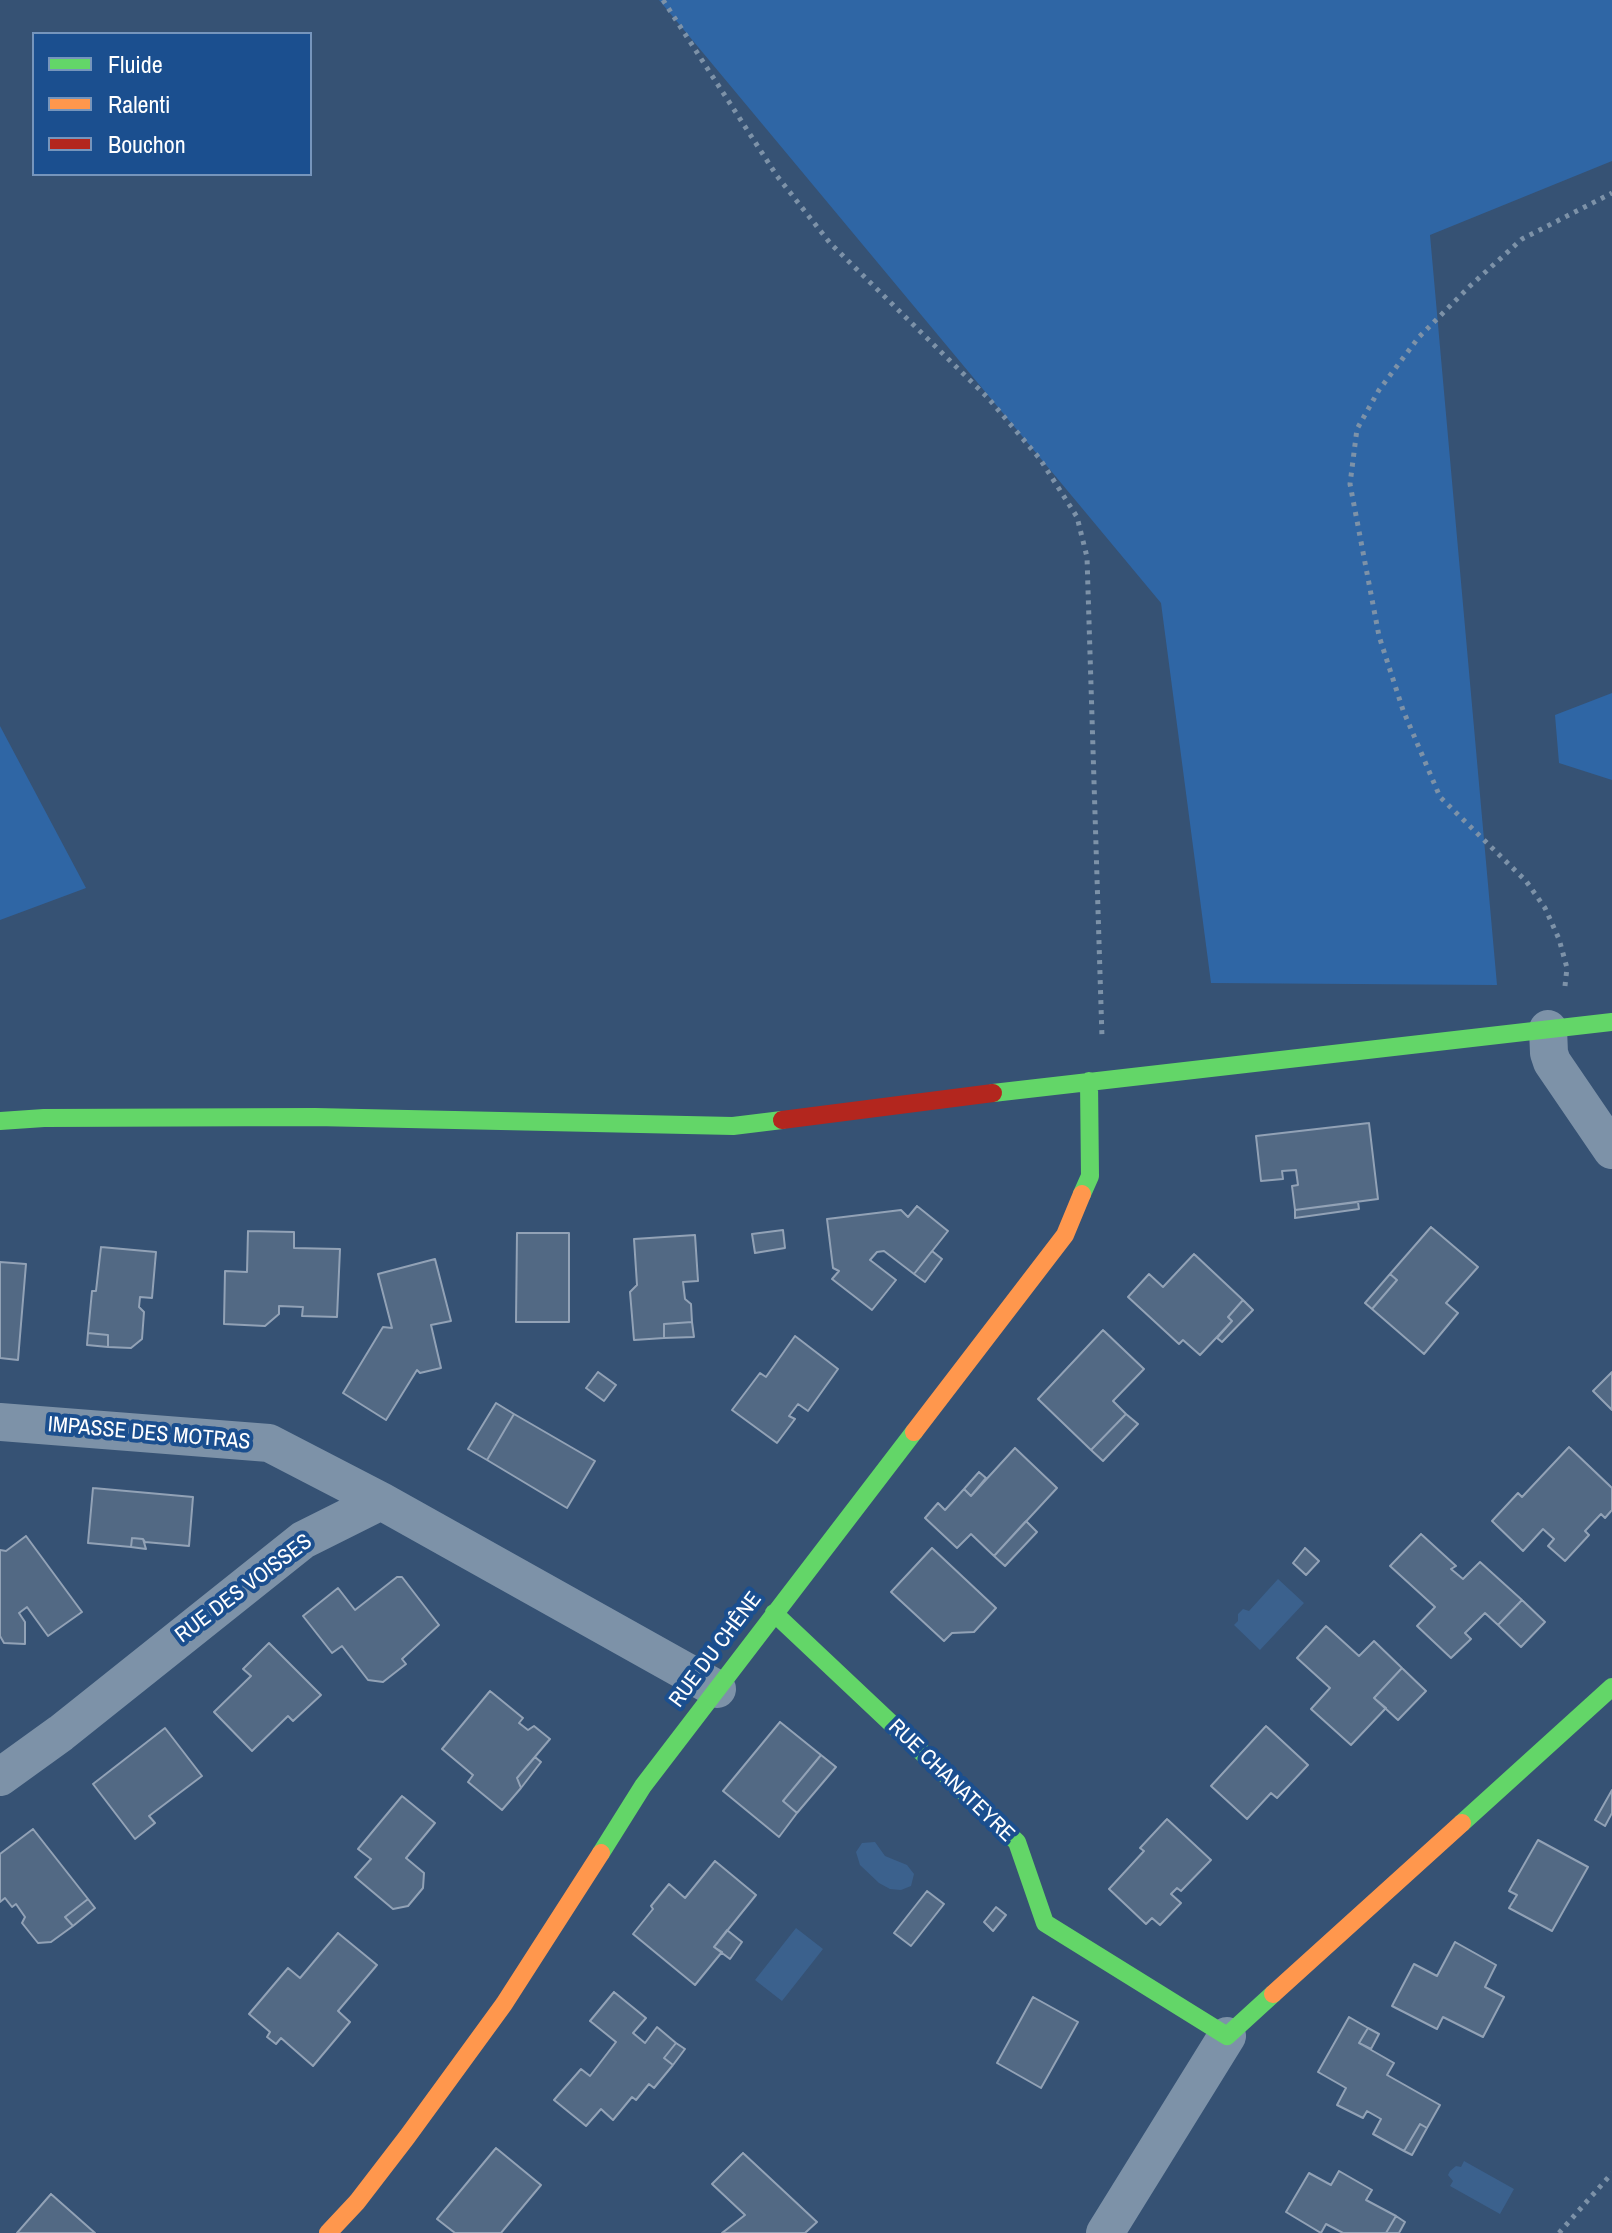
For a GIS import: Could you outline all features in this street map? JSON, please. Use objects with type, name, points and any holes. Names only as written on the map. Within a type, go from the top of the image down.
[{"type":"street","points":[[0,1121],[44,1118],[315,1117],[733,1126],[1096,1080],[1612,1022]]},
{"type":"street","points":[[1555,1028],[1549,1053],[1552,1062],[1612,1150]]},
{"type":"street","name":"RUE DU CHÊNE","points":[[328,2233],[357,2202],[407,2137],[504,2004],[643,1786],[1065,1235],[1090,1176],[1096,1080]]},
{"type":"street","name":"IMPASSE DES MOTRAS","points":[[0,1422],[269,1443],[381,1501]]},
{"type":"street","points":[[381,1501],[717,1689]]},
{"type":"street","name":"RUE DES VOISSES","points":[[0,1777],[61,1733],[303,1540],[381,1501]]},
{"type":"street","name":"RUE CHANATEYRE","points":[[774,1613],[1017,1842],[1045,1923],[1227,2036]]},
{"type":"street","points":[[1113,2230],[1227,2036],[1612,1687]]},
{"type":"path","points":[[663,0],[777,176],[830,243],[988,398],[1040,459],[1077,517],[1087,557],[1096,1080]]},
{"type":"path","points":[[1555,1028],[1567,968],[1559,939],[1545,908],[1526,881],[1440,797],[1403,710],[1379,636],[1350,484],[1357,429],[1379,390],[1419,337],[1522,239],[1612,193]]},
{"type":"path","points":[[1559,2233],[1612,2173]]},
{"type":"shaded area","points":[[659,0],[1612,0],[1612,161],[1430,235],[1497,985],[1211,983],[1161,603]]},
{"type":"shaded area","points":[[1612,693],[1612,780],[1559,763],[1555,715]]},
{"type":"shaded area","points":[[0,726],[86,888],[0,920]]},
{"type":"shaded area","points":[[1278,1579],[1304,1603],[1260,1650],[1234,1625],[1238,1614],[1243,1609],[1249,1611]]},
{"type":"shaded area","points":[[875,1842],[885,1856],[907,1865],[914,1874],[911,1886],[901,1890],[890,1889],[860,1865],[856,1852],[862,1843]]},
{"type":"shaded area","points":[[796,1928],[823,1949],[782,2001],[755,1980]]},
{"type":"shaded area","points":[[1464,2161],[1514,2189],[1500,2214],[1450,2186],[1453,2181],[1448,2175],[1450,2171],[1456,2166],[1461,2167]]},
{"type":"building","points":[[1369,1123],[1378,1199],[1295,1210],[1292,1186],[1298,1185],[1296,1170],[1282,1171],[1283,1179],[1261,1181],[1256,1136]]},
{"type":"building","points":[[1358,1202],[1359,1209],[1295,1218],[1295,1210]]},
{"type":"building","points":[[917,1206],[948,1231],[914,1274],[884,1251],[877,1252],[870,1260],[896,1280],[872,1310],[832,1279],[839,1271],[833,1268],[827,1219],[901,1210],[908,1217]]},
{"type":"building","points":[[1431,1227],[1478,1267],[1446,1303],[1458,1313],[1424,1354],[1372,1309],[1397,1280],[1390,1274]]},
{"type":"building","points":[[783,1230],[785,1248],[755,1253],[752,1234]]},
{"type":"building","points":[[248,1231],[294,1232],[294,1248],[340,1249],[337,1317],[302,1316],[303,1307],[279,1306],[279,1314],[265,1326],[224,1324],[225,1271],[247,1272]]},
{"type":"building","points":[[517,1233],[569,1233],[569,1322],[516,1322]]},
{"type":"building","points":[[695,1235],[698,1281],[683,1282],[685,1299],[691,1304],[692,1322],[664,1324],[664,1338],[634,1340],[630,1292],[637,1285],[634,1239]]},
{"type":"building","points":[[101,1247],[156,1252],[152,1298],[140,1297],[139,1307],[144,1312],[142,1339],[131,1348],[108,1347],[108,1335],[88,1333]]},
{"type":"building","points":[[932,1251],[942,1259],[925,1282],[914,1274]]},
{"type":"building","points":[[1194,1254],[1243,1300],[1228,1317],[1232,1321],[1200,1355],[1183,1340],[1179,1344],[1128,1297],[1149,1274],[1163,1287]]},
{"type":"building","points":[[435,1259],[451,1321],[431,1325],[441,1368],[420,1373],[417,1370],[386,1420],[343,1393],[383,1327],[392,1328],[378,1274]]},
{"type":"building","points":[[0,1262],[26,1264],[18,1360],[0,1358]]},
{"type":"building","points":[[1390,1274],[1397,1280],[1372,1309],[1365,1303]]},
{"type":"building","points":[[1243,1300],[1253,1310],[1222,1342],[1217,1338],[1232,1321],[1228,1317]]},
{"type":"building","points":[[692,1322],[694,1337],[664,1338],[664,1324]]},
{"type":"building","points":[[1103,1330],[1144,1369],[1113,1401],[1126,1414],[1091,1450],[1038,1399]]},
{"type":"building","points":[[88,1333],[108,1335],[108,1347],[87,1345]]},
{"type":"building","points":[[795,1336],[838,1369],[808,1411],[798,1404],[789,1416],[795,1419],[777,1443],[732,1410],[760,1373],[766,1377]]},
{"type":"building","points":[[598,1372],[616,1385],[604,1401],[586,1388]]},
{"type":"building","points":[[1612,1372],[1612,1410],[1593,1391]]},
{"type":"building","points":[[496,1403],[514,1414],[487,1460],[468,1449]]},
{"type":"building","points":[[514,1414],[595,1461],[567,1508],[487,1460]]},
{"type":"building","points":[[1126,1414],[1138,1424],[1103,1461],[1091,1450]]},
{"type":"building","points":[[1569,1447],[1612,1488],[1612,1510],[1605,1518],[1601,1514],[1585,1531],[1589,1535],[1565,1561],[1548,1546],[1554,1539],[1543,1529],[1523,1551],[1492,1521],[1518,1493],[1522,1497]]},
{"type":"building","points":[[1015,1448],[1057,1488],[994,1556],[971,1534],[957,1548],[925,1518],[938,1503],[945,1510],[964,1489],[971,1496]]},
{"type":"building","points":[[979,1472],[986,1478],[971,1496],[964,1489]]},
{"type":"building","points":[[93,1488],[193,1497],[189,1546],[132,1538],[131,1547],[88,1543]]},
{"type":"building","points":[[1026,1521],[1037,1532],[1005,1566],[994,1556]]},
{"type":"building","points":[[1421,1534],[1456,1566],[1451,1569],[1463,1579],[1480,1562],[1522,1600],[1498,1625],[1485,1613],[1465,1633],[1471,1639],[1451,1658],[1417,1626],[1435,1607],[1390,1566]]},
{"type":"building","points":[[26,1536],[82,1612],[48,1636],[27,1607],[19,1613],[25,1622],[25,1644],[4,1643],[0,1636],[0,1550],[6,1551]]},
{"type":"building","points":[[132,1538],[143,1539],[146,1549],[131,1547]]},
{"type":"building","points":[[932,1548],[996,1608],[974,1632],[952,1633],[944,1641],[891,1592]]},
{"type":"building","points":[[1305,1548],[1319,1561],[1306,1575],[1293,1563]]},
{"type":"building","points":[[397,1577],[402,1577],[439,1625],[402,1659],[406,1664],[383,1682],[368,1680],[342,1646],[332,1653],[303,1616],[338,1588],[355,1610]]},
{"type":"building","points":[[1522,1600],[1545,1622],[1521,1647],[1498,1625]]},
{"type":"building","points":[[1326,1626],[1359,1656],[1374,1641],[1402,1668],[1374,1698],[1386,1708],[1351,1745],[1311,1709],[1330,1688],[1297,1658]]},
{"type":"building","points":[[269,1643],[321,1695],[293,1721],[288,1716],[252,1751],[214,1712],[251,1676],[243,1669]]},
{"type":"building","points":[[1402,1668],[1426,1691],[1398,1720],[1374,1698]]},
{"type":"building","points":[[490,1691],[523,1718],[519,1723],[528,1730],[534,1726],[550,1739],[517,1778],[521,1788],[502,1810],[468,1782],[473,1775],[442,1749]]},
{"type":"building","points":[[780,1722],[821,1755],[783,1801],[797,1813],[779,1837],[723,1791]]},
{"type":"building","points":[[1266,1726],[1308,1765],[1277,1798],[1271,1793],[1247,1819],[1211,1786]]},
{"type":"building","points":[[165,1728],[202,1776],[149,1816],[155,1823],[135,1839],[93,1784]]},
{"type":"building","points":[[821,1755],[836,1767],[797,1813],[783,1801]]},
{"type":"building","points":[[535,1757],[541,1762],[521,1788],[517,1778]]},
{"type":"building","points":[[1612,1790],[1612,1813],[1605,1826],[1595,1820]]},
{"type":"building","points":[[402,1796],[435,1823],[406,1858],[424,1873],[423,1888],[408,1906],[393,1909],[355,1877],[371,1859],[358,1849]]},
{"type":"building","points":[[1167,1819],[1211,1860],[1181,1891],[1177,1888],[1171,1894],[1181,1903],[1160,1925],[1152,1918],[1146,1924],[1109,1889],[1144,1851],[1140,1848]]},
{"type":"building","points":[[33,1829],[88,1899],[65,1917],[73,1926],[51,1942],[38,1943],[22,1923],[25,1917],[16,1904],[12,1907],[5,1898],[0,1902],[0,1854]]},
{"type":"building","points":[[1538,1840],[1588,1867],[1552,1931],[1509,1908],[1517,1895],[1509,1891]]},
{"type":"building","points":[[715,1861],[756,1895],[714,1947],[722,1952],[695,1985],[633,1934],[669,1884],[685,1898]]},
{"type":"building","points":[[927,1891],[944,1904],[911,1946],[894,1933]]},
{"type":"building","points":[[88,1899],[95,1908],[73,1926],[65,1917]]},
{"type":"building","points":[[996,1907],[1006,1915],[993,1931],[984,1922]]},
{"type":"building","points":[[727,1930],[742,1942],[730,1959],[714,1947]]},
{"type":"building","points":[[338,1933],[377,1965],[338,2011],[350,2022],[313,2066],[281,2038],[276,2044],[267,2037],[270,2032],[249,2014],[288,1968],[300,1978]]},
{"type":"building","points":[[1455,1942],[1496,1965],[1485,1987],[1504,1997],[1483,2037],[1443,2017],[1437,2029],[1392,2006],[1414,1964],[1437,1976]]},
{"type":"building","points":[[614,1992],[646,2018],[633,2033],[645,2043],[657,2027],[676,2043],[664,2058],[673,2065],[654,2088],[649,2084],[636,2100],[632,2097],[613,2120],[601,2109],[586,2126],[554,2100],[581,2069],[590,2076],[616,2042],[590,2021]]},
{"type":"building","points":[[1033,1997],[1078,2022],[1041,2088],[997,2063]]},
{"type":"building","points":[[1349,2017],[1368,2028],[1359,2043],[1394,2063],[1387,2075],[1440,2105],[1427,2128],[1420,2124],[1404,2151],[1373,2134],[1381,2119],[1367,2111],[1363,2118],[1337,2105],[1346,2088],[1318,2072]]},
{"type":"building","points":[[1368,2028],[1379,2034],[1371,2049],[1359,2043]]},
{"type":"building","points":[[676,2043],[685,2049],[673,2065],[664,2058]]},
{"type":"building","points":[[1420,2124],[1427,2128],[1412,2155],[1404,2151]]},
{"type":"building","points":[[496,2148],[541,2185],[501,2233],[455,2233],[437,2219]]},
{"type":"building","points":[[743,2153],[817,2222],[805,2233],[722,2233],[745,2215],[712,2184]]},
{"type":"building","points":[[1339,2171],[1372,2190],[1366,2200],[1396,2216],[1386,2233],[1343,2233],[1326,2224],[1321,2233],[1286,2212],[1309,2173],[1331,2185]]},
{"type":"building","points":[[51,2194],[95,2233],[17,2233]]},
{"type":"building","points":[[1396,2216],[1405,2222],[1399,2233],[1386,2233]]},
{"type":"traffic: fast","points":[[993,1093],[1612,1022]]},
{"type":"traffic: fast","points":[[1082,1194],[1090,1176],[1089,1081]]},
{"type":"traffic: fast","points":[[0,1121],[44,1118],[315,1117],[733,1126],[782,1120]]},
{"type":"traffic: fast","points":[[601,1853],[643,1786],[914,1432]]},
{"type":"traffic: fast","points":[[774,1613],[1017,1842],[1045,1923],[1227,2036],[1273,1994]]},
{"type":"traffic: fast","points":[[1462,1823],[1612,1687]]},
{"type":"traffic: slow","points":[[914,1432],[1065,1235],[1082,1194]]},
{"type":"traffic: slow","points":[[1273,1994],[1462,1823]]},
{"type":"traffic: slow","points":[[328,2233],[357,2202],[407,2137],[504,2004],[601,1853]]},
{"type":"traffic: jam","points":[[782,1120],[993,1093]]}]
